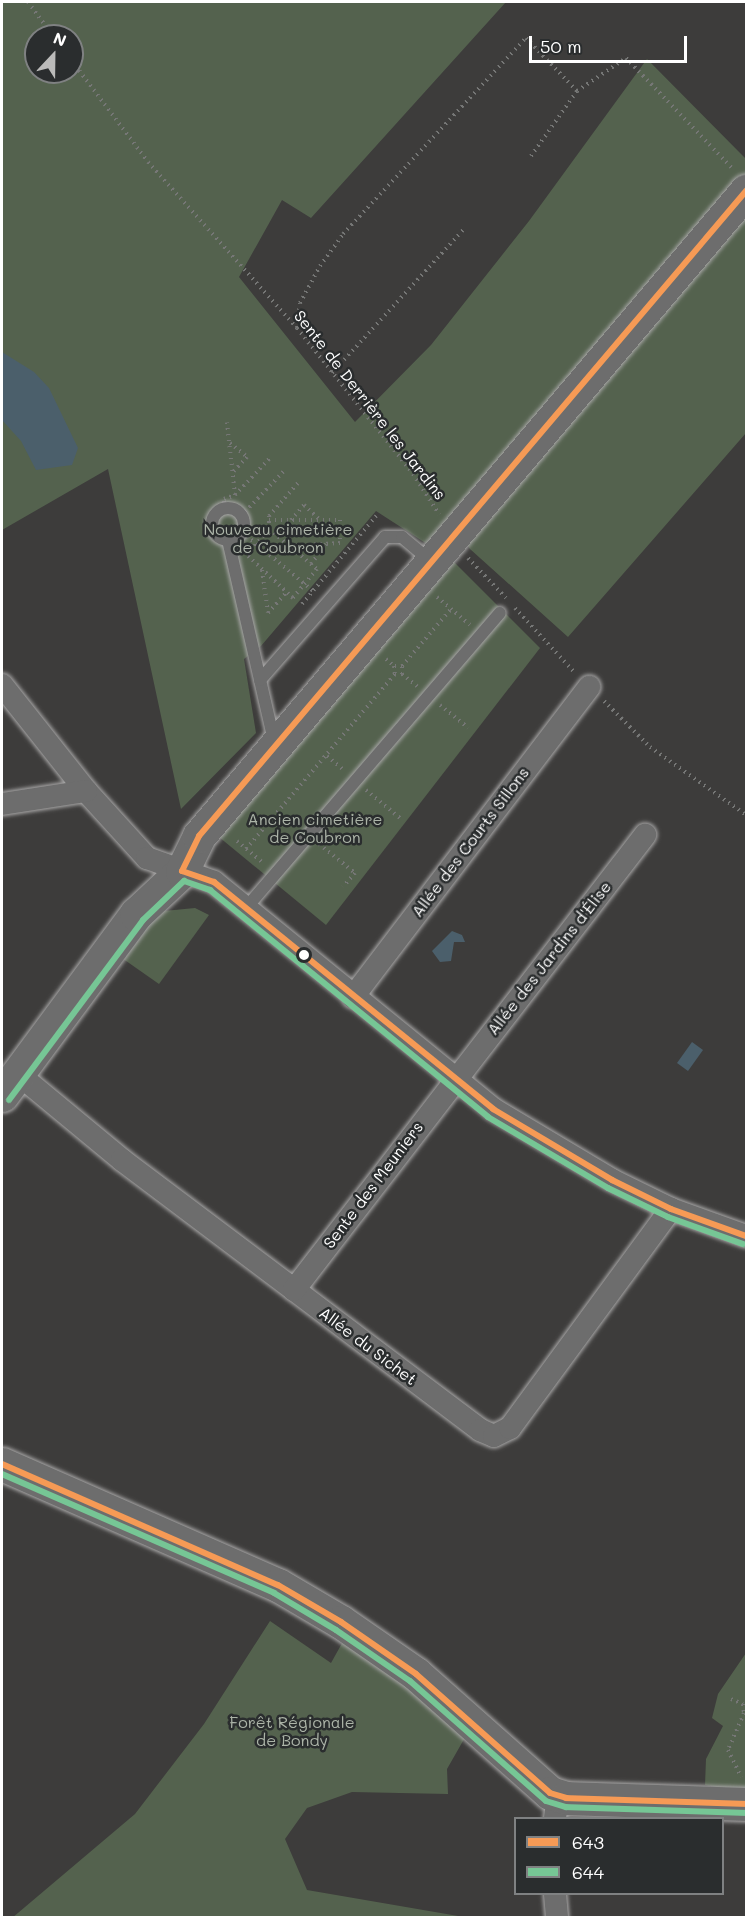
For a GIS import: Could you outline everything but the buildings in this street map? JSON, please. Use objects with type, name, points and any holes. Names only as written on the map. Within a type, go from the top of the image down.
[{"type":"street","points":[[9,1084],[136,914],[182,872],[199,836],[441,550],[742,182]]},
{"type":"street","points":[[2,685],[86,791],[147,858],[214,882],[453,1080],[493,1109],[612,1180],[671,1209],[747,1236]]},
{"type":"street","name":"Allée des Courts Sillons","points":[[352,997],[589,687]]},
{"type":"street","points":[[2,804],[86,791]]},
{"type":"street","name":"Allée des Jardins d'Élise","points":[[453,1080],[645,835]]},
{"type":"street","name":"Sente des Meuniers","points":[[294,1290],[453,1080]]},
{"type":"street","name":"Allée du Sichet","points":[[9,1084],[122,1160],[480,1430],[494,1436],[510,1428],[671,1209]]},
{"type":"street","points":[[2,1464],[278,1585],[341,1622],[416,1674],[556,1808],[747,1804]]},
{"type":"street","points":[[555,1895],[557,1917]]},
{"type":"lane","points":[[224,509],[241,516],[242,531],[228,540],[218,537],[212,524],[215,514],[224,509]]},
{"type":"lane","points":[[260,680],[385,537],[402,537],[441,550]]},
{"type":"lane","points":[[228,540],[276,745]]},
{"type":"lane","points":[[246,908],[357,782],[500,613]]},
{"type":"path","points":[[28,2],[44,24]]},
{"type":"path","points":[[297,328],[300,303],[320,266],[343,234],[526,38],[577,91]]},
{"type":"path","points":[[531,156],[577,91],[627,58],[742,182]]},
{"type":"path","name":"Sente de Derrière les Jardins","points":[[84,77],[148,162],[297,328],[430,496],[441,550],[589,687],[650,747],[747,815]]},
{"type":"path","points":[[332,373],[464,229]]},
{"type":"path","points":[[227,422],[235,495]]},
{"type":"path","points":[[230,442],[247,456],[233,472]]},
{"type":"path","points":[[224,509],[224,499],[235,495],[270,458]]},
{"type":"path","points":[[241,516],[285,470]]},
{"type":"path","points":[[269,529],[317,569],[293,598],[247,555],[269,529],[269,520],[298,483]]},
{"type":"path","points":[[291,520],[304,505],[320,520]]},
{"type":"path","points":[[299,608],[377,515]]},
{"type":"path","points":[[269,520],[340,520],[340,543],[289,546]]},
{"type":"path","points":[[242,531],[313,591]]},
{"type":"path","points":[[311,564],[327,544]]},
{"type":"path","points":[[262,570],[268,613],[287,592]]},
{"type":"path","points":[[433,594],[482,636]]},
{"type":"path","points":[[395,674],[402,674],[402,666],[451,609]]},
{"type":"path","points":[[386,659],[394,666],[402,666]]},
{"type":"path","points":[[246,849],[395,674],[394,666]]},
{"type":"path","points":[[429,697],[468,728]]},
{"type":"path","points":[[357,782],[400,818]]},
{"type":"path","points":[[310,836],[355,873],[344,887]]},
{"type":"path","points":[[237,841],[276,875]]},
{"type":"path","points":[[730,1699],[743,1704],[745,1712],[728,1750],[734,1769],[747,1781]]},
{"type":"green space","name":"Nouveau cimetière de Coubron","points":[[2,2],[506,2],[311,218],[282,200],[239,277],[355,422],[431,345],[529,221],[647,59],[746,159],[746,433],[568,637],[470,549],[451,519],[427,544],[376,511],[261,646],[244,659],[256,733],[181,809],[108,469],[2,530]]},
{"type":"green space","name":"Ancien cimetière de Coubron","points":[[454,562],[540,648],[326,925],[219,837]]},
{"type":"green space","points":[[195,908],[209,915],[159,984],[119,956],[144,924],[164,911]]},
{"type":"green space","name":"Forêt Régionale de Bondy","points":[[270,1621],[331,1663],[346,1636],[467,1734],[447,1769],[448,1794],[352,1792],[307,1808],[285,1839],[307,1890],[464,1917],[12,1918],[135,1814],[204,1724]]},
{"type":"green space","points":[[746,1653],[746,1792],[705,1785],[706,1759],[723,1726],[712,1718],[718,1694]]},
{"type":"water","points":[[2,352],[34,372],[49,388],[78,448],[72,465],[36,470],[21,441],[2,420]]},
{"type":"water","points":[[452,931],[462,935],[465,942],[454,942],[451,961],[440,962],[432,951]]},
{"type":"water","points":[[692,1042],[703,1050],[688,1071],[677,1063]]},
{"type":"transit line","name":"643","points":[[182,871],[199,836],[746,191]]},
{"type":"transit line","name":"643","points":[[182,871],[214,882],[493,1109],[612,1180],[671,1209],[746,1236]]},
{"type":"transit line","name":"644","points":[[9,1100],[143,920],[184,881],[210,890],[488,1117],[608,1188],[668,1217],[743,1244]]},
{"type":"transit line","name":"643","points":[[2,1464],[278,1585],[341,1622],[416,1674],[550,1793],[566,1798],[746,1804]]},
{"type":"transit line","name":"644","points":[[2,1474],[274,1593],[336,1630],[410,1681],[546,1801],[566,1807],[746,1813]]}]
